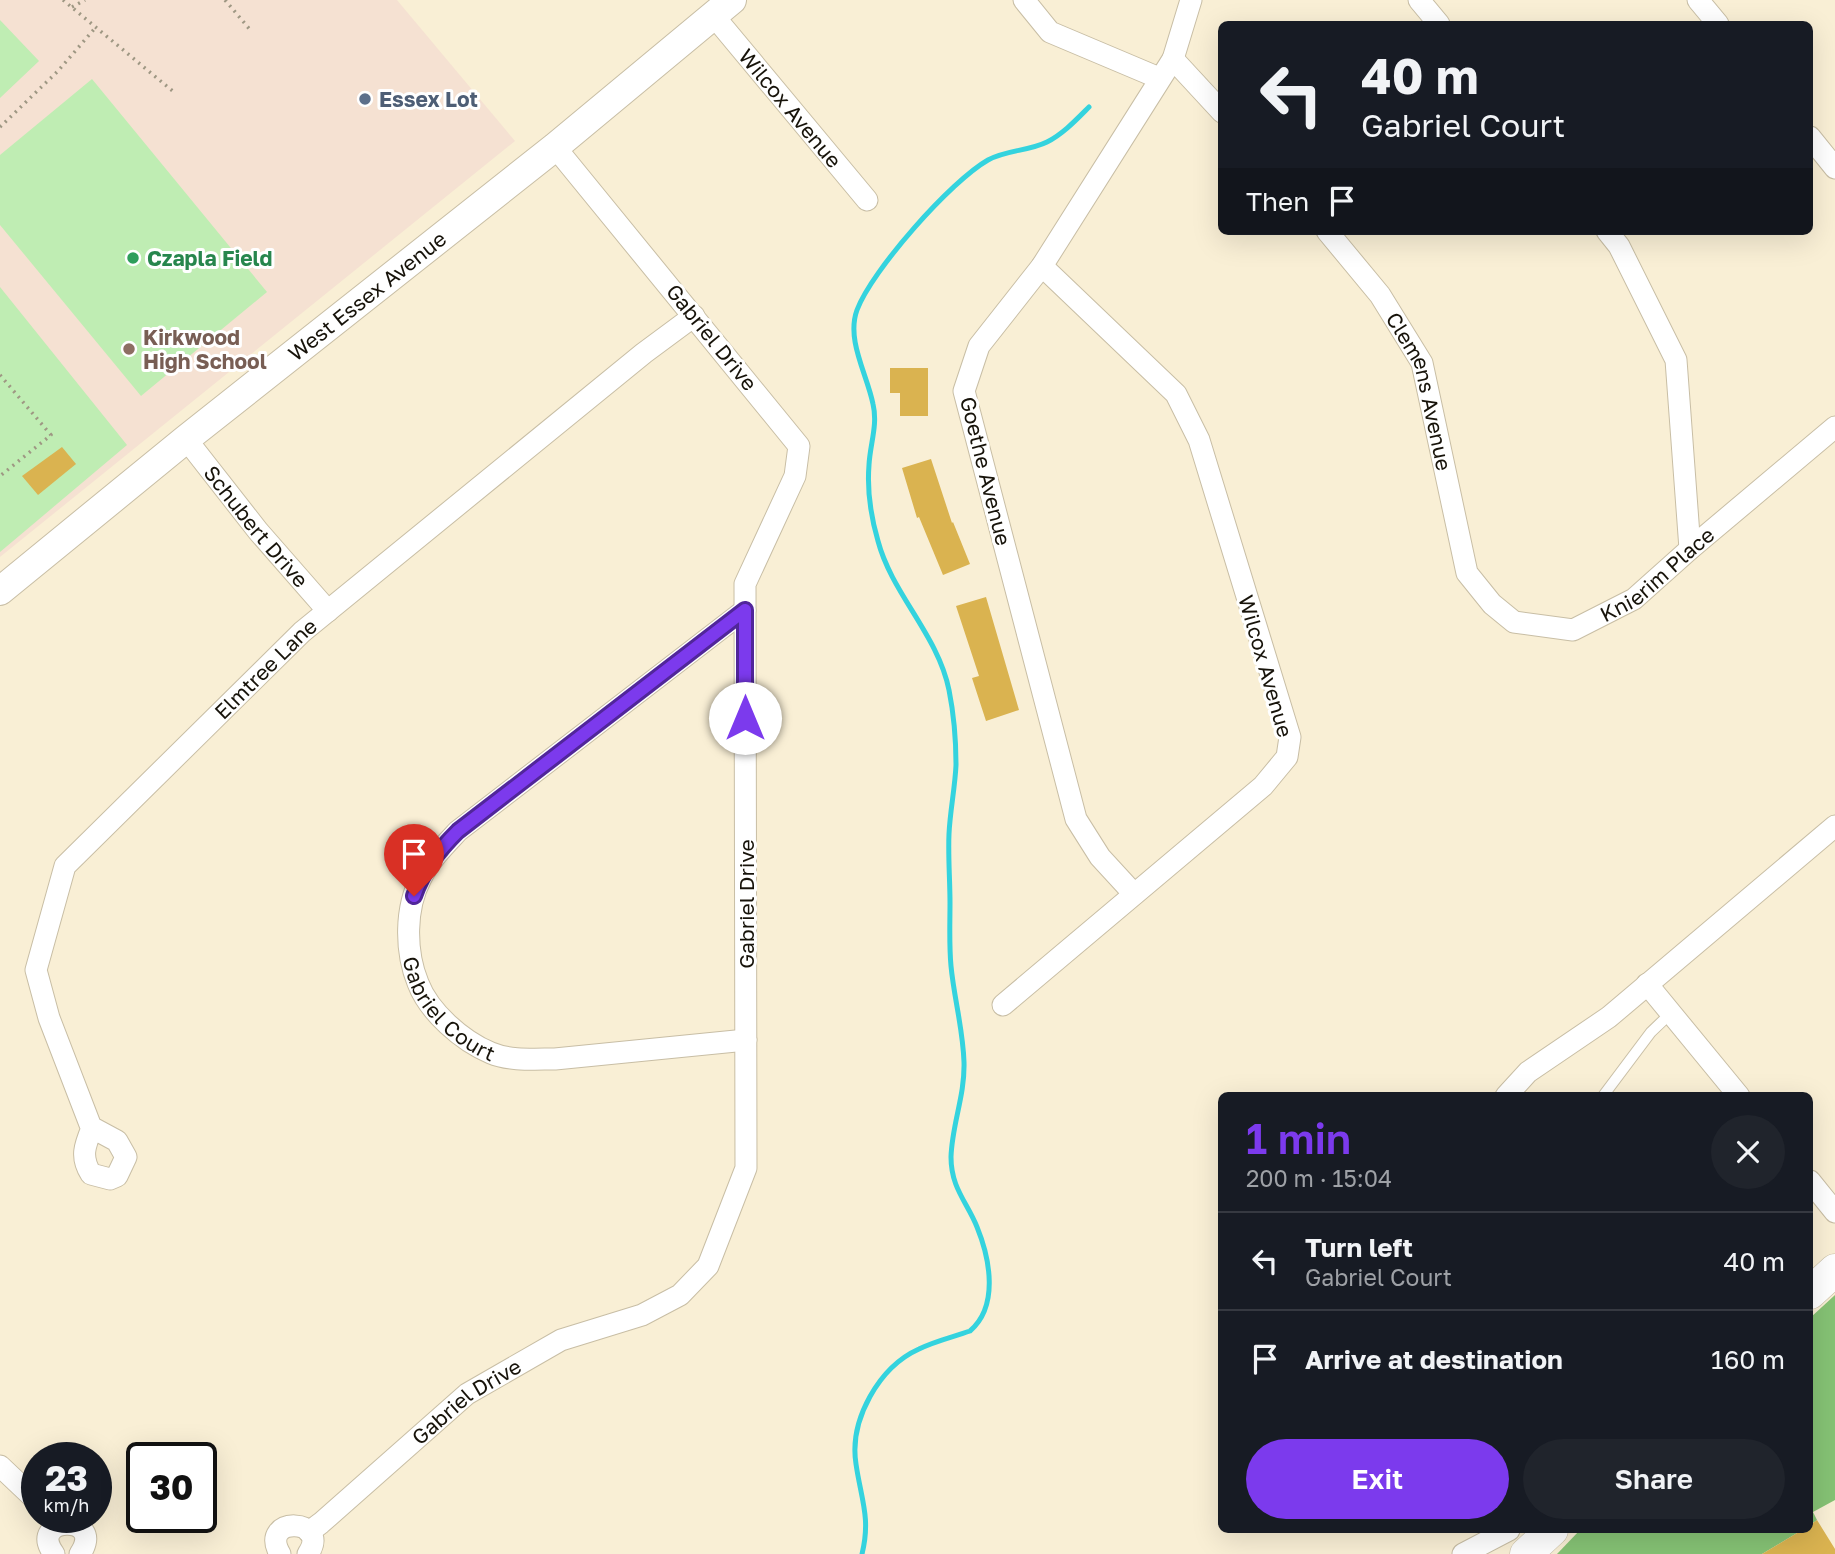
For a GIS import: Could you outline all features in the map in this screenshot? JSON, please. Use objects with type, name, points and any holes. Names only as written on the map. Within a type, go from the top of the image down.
[{"type":"main road","points":[[1813,1290],[1835,1270]]},
{"type":"main road","points":[[1526,1554],[1549,1533]]},
{"type":"street","points":[[1024,0],[1050,32],[1159,78]]},
{"type":"street","name":"Goethe Avenue","points":[[1134,894],[1100,857],[1076,819],[964,391],[979,346],[1042,266],[1173,59],[1191,0]]},
{"type":"street","points":[[1419,0],[1436,21]]},
{"type":"street","points":[[1698,0],[1716,21]]},
{"type":"street","name":"West Essex Avenue","points":[[0,591],[186,439],[555,147],[722,8]]},
{"type":"street","name":"Wilcox Avenue","points":[[722,8],[867,201]]},
{"type":"street","points":[[1173,59],[1218,108]]},
{"type":"street","points":[[1813,141],[1835,168]]},
{"type":"street","name":"Gabriel Drive","points":[[309,1532],[467,1394],[561,1340],[631,1319],[680,1295],[708,1266],[746,1168],[745,584],[795,476],[799,446],[555,147]]},
{"type":"street","name":"Clemens Avenue","points":[[1330,235],[1380,295],[1422,363],[1467,573]]},
{"type":"street","points":[[1610,235],[1619,246],[1676,360],[1690,549]]},
{"type":"street","name":"Wilcox Avenue","points":[[1003,1005],[1263,786],[1287,757],[1290,737],[1199,440],[1176,394],[1042,266]]},
{"type":"street","name":"Elmtree Lane","points":[[91,1127],[49,1018],[36,970],[65,866],[302,632],[644,353],[694,316]]},
{"type":"street","name":"Knierim Place","points":[[1467,573],[1492,604],[1514,622],[1573,631],[1634,599],[1835,428]]},
{"type":"street","name":"Schubert Drive","points":[[186,439],[258,531],[328,611]]},
{"type":"street","name":"Gabriel Court","points":[[745,610],[458,831],[437,853],[420,879],[409,914],[410,950],[418,984],[438,1015],[463,1036],[492,1054],[523,1059],[555,1059],[746,1040]]},
{"type":"street","points":[[1510,1092],[1528,1072],[1609,1017],[1835,826]]},
{"type":"street","points":[[1647,984],[1736,1092]]},
{"type":"street","points":[[1813,1185],[1835,1212]]},
{"type":"street","points":[[0,1466],[21,1486]]},
{"type":"street","points":[[280,1554],[276,1547],[276,1538],[285,1526],[296,1524],[309,1532],[312,1543],[308,1554]]},
{"type":"street","points":[[50,1533],[50,1546],[54,1554]]},
{"type":"street","points":[[80,1554],[85,1541],[83,1533]]},
{"type":"street","points":[[1463,1554],[1503,1533]]},
{"type":"lane","points":[[1606,1092],[1651,1032],[1671,1013]]},
{"type":"path","points":[[64,0],[175,93]]},
{"type":"path","points":[[72,7],[85,0]]},
{"type":"path","points":[[225,0],[252,32]]},
{"type":"path","points":[[0,127],[58,71],[96,27]]},
{"type":"path","points":[[0,375],[51,435],[0,476]]},
{"type":"shaded area","name":"Kirkwood High School","points":[[0,0],[397,0],[515,141],[0,557]]},
{"type":"green space","points":[[0,20],[39,61],[0,98]]},
{"type":"green space","name":"Czapla Field","points":[[92,79],[267,292],[141,396],[0,225],[0,155]]},
{"type":"green space","points":[[0,287],[127,445],[0,552]]},
{"type":"green space","points":[[1835,1295],[1835,1500],[1813,1512],[1813,1315]]},
{"type":"green space","points":[[1577,1533],[1797,1533],[1762,1554],[1557,1554]]},
{"type":"building","points":[[890,368],[928,368],[928,416],[900,416],[900,393],[890,393]]},
{"type":"building","points":[[62,447],[76,464],[38,495],[22,476]]},
{"type":"building","points":[[931,459],[952,523],[970,564],[943,575],[919,517],[917,518],[902,468]]},
{"type":"building","points":[[986,597],[1019,710],[986,721],[972,678],[979,676],[956,606]]},
{"type":"building","points":[[1817,1520],[1835,1549],[1835,1554],[1762,1554],[1797,1533],[1813,1533],[1813,1523]]},
{"type":"waterway","points":[[862,1554],[866,1530],[855,1447],[862,1413],[880,1382],[891,1368],[905,1357],[931,1344],[970,1331],[985,1309],[989,1282],[982,1240],[954,1178],[951,1157],[963,1087],[964,1062],[950,950],[949,834],[956,765],[952,709],[949,690],[935,651],[893,579],[876,532],[869,484],[874,412],[856,345],[854,321],[865,293],[895,250],[954,187],[988,160],[1053,139],[1089,107]]},
{"type":"place","name":"Essex Lot","points":[[365,99]]},
{"type":"place","name":"Czapla Field","points":[[133,258]]},
{"type":"place","name":"Kirkwood High School","points":[[129,349]]},
{"type":"route","points":[[414,896],[420,879],[437,853],[458,831],[745,610],[745,718]]}]
